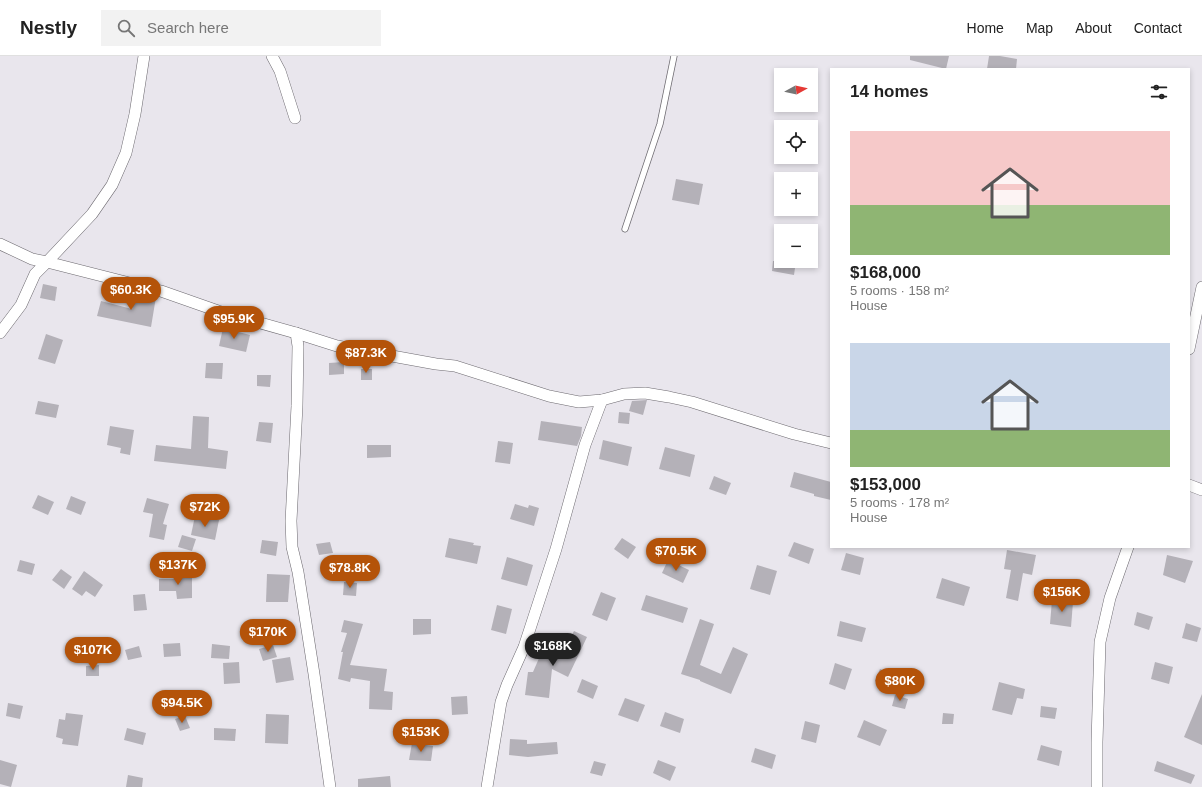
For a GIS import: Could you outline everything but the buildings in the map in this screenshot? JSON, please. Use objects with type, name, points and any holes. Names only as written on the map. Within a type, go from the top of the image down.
[{"type":"street","points":[[0,333],[21,304],[35,274],[92,214],[112,185],[126,153],[136,114],[144,56]]},
{"type":"street","points":[[272,56],[280,71],[295,118]]},
{"type":"street","points":[[0,244],[32,258],[161,291],[218,311],[337,346],[436,364],[455,366],[550,396],[572,401],[579,402],[602,400],[624,394],[645,393],[669,397],[692,402],[748,421],[830,443]]},
{"type":"street","points":[[1190,344],[1202,287]]},
{"type":"street","points":[[296,333],[298,346],[297,406],[291,521],[292,547],[299,580],[330,787]]},
{"type":"street","points":[[487,787],[501,702],[524,647],[556,549],[585,444],[602,400]]},
{"type":"street","points":[[1190,485],[1202,490]]},
{"type":"street","points":[[1098,787],[1097,742],[1100,642],[1110,598],[1128,548]]},
{"type":"lane","points":[[624,229],[660,124],[674,56]]}]
